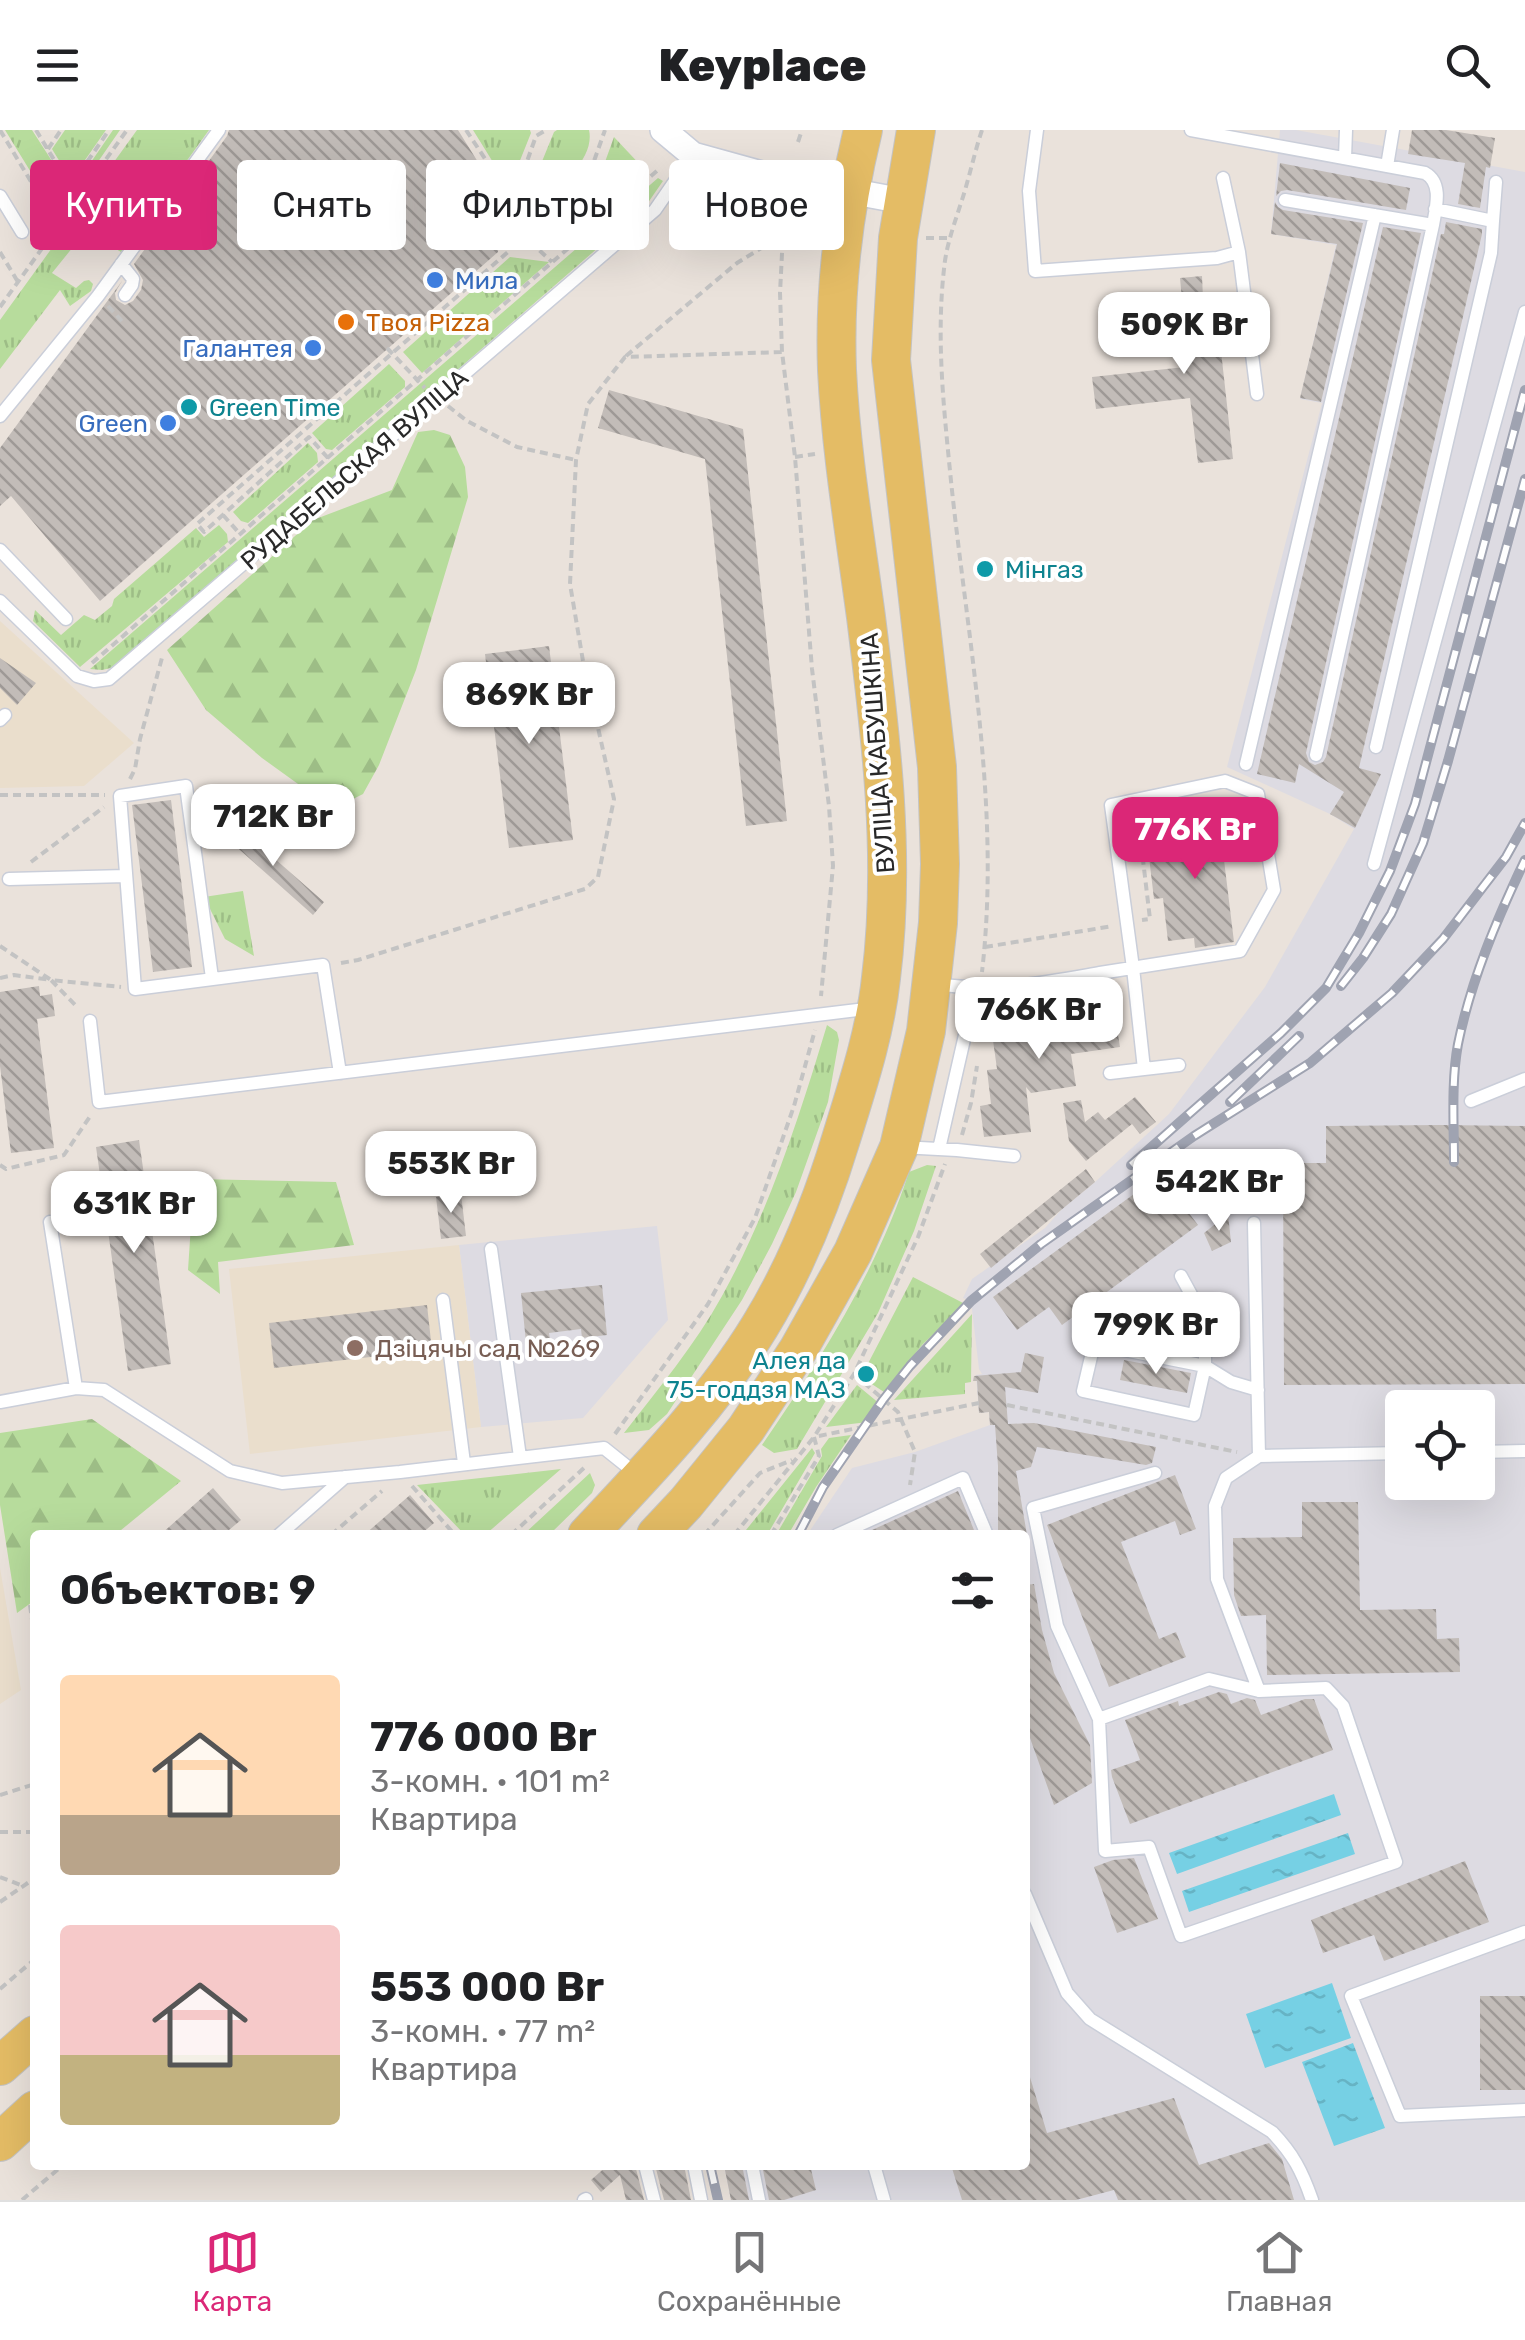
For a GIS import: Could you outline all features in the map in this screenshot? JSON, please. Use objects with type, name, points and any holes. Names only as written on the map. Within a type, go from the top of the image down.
[{"type":"main road","name":"ВУЛІЦА КАБУШКІНА","points":[[592,1530],[706,1402],[758,1330],[784,1284],[827,1183],[858,1086],[876,1008],[887,893],[883,765],[837,368],[843,236],[864,130]]},
{"type":"main road","points":[[661,1530],[746,1429],[798,1350],[853,1252],[899,1147],[926,1031],[951,986],[938,923],[937,767],[891,360],[894,278],[916,130]]},
{"type":"main road","points":[[808,1231],[853,1252]]},
{"type":"main road","points":[[0,2066],[30,2039]]},
{"type":"main road","points":[[0,2142],[30,2115]]},
{"type":"street","points":[[662,130],[692,156],[769,176],[903,202]]},
{"type":"lane","points":[[0,416],[121,264],[219,130]]},
{"type":"lane","points":[[1037,130],[1030,191],[1036,270],[1217,258],[1239,252]]},
{"type":"lane","points":[[1191,130],[1425,173],[1433,177],[1437,186],[1434,225],[1316,755]]},
{"type":"lane","points":[[1344,158],[1346,130]]},
{"type":"lane","points":[[1387,166],[1394,130]]},
{"type":"lane","name":"РУДАБЕЛЬСКАЯ ВУЛІЦА","points":[[76,676],[94,681],[109,679],[169,630],[655,210],[692,156]]},
{"type":"lane","points":[[1224,178],[1239,252],[1257,394]]},
{"type":"lane","points":[[1376,747],[1491,253],[1496,182]]},
{"type":"lane","points":[[0,196],[22,232]]},
{"type":"lane","points":[[1285,200],[1434,225]]},
{"type":"lane","points":[[1435,209],[1493,221]]},
{"type":"lane","points":[[1246,764],[1374,215]]},
{"type":"lane","points":[[121,264],[132,278],[126,295]]},
{"type":"lane","points":[[1374,864],[1525,312]]},
{"type":"lane","points":[[0,550],[66,619]]},
{"type":"lane","points":[[0,601],[76,676]]},
{"type":"lane","points":[[939,1149],[965,1035],[951,986],[1017,987],[1133,968],[1240,951],[1274,890],[1258,794],[1226,781],[1111,805],[1133,968],[1144,1069]]},
{"type":"lane","points":[[212,978],[186,786],[120,796],[135,988],[323,966],[340,1072]]},
{"type":"lane","points":[[9,879],[126,876]]},
{"type":"lane","points":[[90,1021],[100,1102],[876,1008]]},
{"type":"lane","points":[[1110,1073],[1179,1065]]},
{"type":"lane","points":[[1471,1100],[1525,1079]]},
{"type":"lane","points":[[899,1147],[1014,1156]]},
{"type":"lane","points":[[50,1222],[76,1388]]},
{"type":"lane","points":[[1254,1223],[1259,1456]]},
{"type":"lane","points":[[491,1248],[520,1457]]},
{"type":"lane","points":[[1133,1312],[1094,1344],[1084,1391],[1194,1416],[1206,1366],[1206,1320],[1181,1276]]},
{"type":"lane","points":[[443,1300],[464,1463]]},
{"type":"lane","points":[[1094,1344],[1206,1366],[1231,1382],[1258,1390]]},
{"type":"lane","points":[[0,1402],[76,1388],[104,1390],[230,1471],[282,1482],[604,1448],[641,1478]]},
{"type":"lane","points":[[1495,1452],[1525,1451]]},
{"type":"lane","points":[[1258,1691],[1217,1579],[1215,1506],[1226,1478],[1259,1456],[1385,1453]]},
{"type":"lane","points":[[1099,1719],[1209,1678],[1258,1691],[1326,1688],[1343,1706],[1396,1862],[1181,1936],[1149,1847],[1105,1851],[1099,1719],[1058,1626],[1033,1508],[1155,1473]]},
{"type":"lane","points":[[285,1530],[347,1476]]},
{"type":"lane","points":[[847,1530],[963,1478],[985,1530]]},
{"type":"lane","points":[[1030,1906],[1067,1994],[1090,2019],[1272,2132],[1292,2152],[1312,2200]]},
{"type":"lane","points":[[1525,1932],[1351,1996],[1400,2116],[1525,2110]]},
{"type":"lane","points":[[646,2170],[654,2200]]},
{"type":"lane","points":[[695,2170],[701,2200]]},
{"type":"lane","points":[[753,2170],[758,2200]]},
{"type":"lane","points":[[875,2170],[884,2200]]},
{"type":"path","points":[[0,130],[30,179]]},
{"type":"path","points":[[36,130],[54,160]]},
{"type":"path","points":[[48,149],[61,130]]},
{"type":"path","points":[[89,160],[110,130]]},
{"type":"path","points":[[105,160],[127,130]]},
{"type":"path","points":[[466,130],[486,160]]},
{"type":"path","points":[[526,160],[535,133],[546,130]]},
{"type":"path","points":[[594,160],[605,130]]},
{"type":"path","points":[[798,142],[802,130]]},
{"type":"path","points":[[0,147],[8,142]]},
{"type":"path","points":[[76,676],[658,170]]},
{"type":"path","points":[[922,238],[949,238]]},
{"type":"path","points":[[0,308],[41,250]]},
{"type":"path","points":[[328,458],[309,437],[204,532],[197,524],[509,250]]},
{"type":"path","points":[[539,250],[553,263]]},
{"type":"path","points":[[323,966],[358,960],[584,889],[598,877],[614,799],[570,584],[576,460],[588,404],[625,357],[737,263],[758,250]]},
{"type":"path","points":[[516,1530],[604,1448],[708,1304],[755,1218],[794,1106],[819,1015],[833,866],[782,352],[783,250]]},
{"type":"path","points":[[0,252],[18,282]]},
{"type":"path","points":[[386,348],[417,381]]},
{"type":"path","points":[[625,357],[782,352]]},
{"type":"path","points":[[437,398],[467,421],[517,446],[576,460]]},
{"type":"path","points":[[257,468],[265,477]]},
{"type":"path","points":[[223,515],[240,534]]},
{"type":"path","points":[[9,879],[120,796],[135,769],[169,630]]},
{"type":"path","points":[[0,795],[120,796]]},
{"type":"path","points":[[985,947],[1150,919],[1138,818]]},
{"type":"path","points":[[0,946],[51,980],[90,1021]]},
{"type":"path","points":[[0,978],[14,976],[135,988]]},
{"type":"path","points":[[0,1165],[6,1169],[64,1155],[100,1102]]},
{"type":"path","points":[[854,1374],[898,1412],[915,1452],[907,1503]]},
{"type":"path","points":[[774,1530],[819,1456],[814,1437],[978,1404]]},
{"type":"path","points":[[1007,1405],[1259,1456]]},
{"type":"path","points":[[709,1530],[760,1473],[797,1458]]},
{"type":"path","points":[[338,1530],[400,1472],[451,1530]]},
{"type":"path","points":[[0,1796],[30,1786]]},
{"type":"path","points":[[0,1832],[30,1832]]},
{"type":"path","points":[[0,1876],[23,1886]]},
{"type":"path","points":[[0,1902],[30,1881]]},
{"type":"path","points":[[0,1989],[30,1963]]},
{"type":"path","points":[[22,2200],[57,2170]]},
{"type":"shaded area","points":[[1280,130],[1525,172],[1525,2200],[731,2200],[725,2170],[1030,2170],[1030,1530],[810,1530],[852,1468],[915,1452],[990,1425],[989,1412],[979,1413],[976,1375],[982,1374],[971,1301],[963,1298],[972,1279],[1045,1228],[1169,1114],[1265,987],[1354,829],[1227,767],[1322,403],[1300,399],[1336,245],[1271,234]]},
{"type":"shaded area","points":[[0,621],[134,743],[84,786],[0,788]]},
{"type":"shaded area","points":[[657,1226],[668,1320],[583,1418],[481,1427],[459,1245]]},
{"type":"shaded area","name":"Дзіцячы сад №269","points":[[459,1245],[481,1427],[250,1454],[229,1269]]},
{"type":"shaded area","points":[[0,1568],[21,1690],[0,1704]]},
{"type":"green space","points":[[5,130],[32,130],[51,160],[30,160],[30,171]]},
{"type":"green space","points":[[65,130],[106,130],[85,160],[59,160],[52,149]]},
{"type":"green space","points":[[113,130],[120,130],[99,160],[92,160]]},
{"type":"green space","points":[[137,130],[209,130],[187,160],[115,160]]},
{"type":"green space","points":[[473,130],[530,130],[520,160],[492,160]]},
{"type":"green space","points":[[589,130],[590,140],[582,160],[543,160],[554,132]]},
{"type":"green space","points":[[614,137],[636,160],[606,160]]},
{"type":"green space","points":[[658,178],[663,181],[649,201],[649,186]]},
{"type":"green space","points":[[50,250],[71,250],[52,273],[76,288],[84,281],[93,284],[91,291],[70,306],[60,290],[0,369],[0,320]]},
{"type":"green space","points":[[575,250],[595,250],[115,667],[90,669]]},
{"type":"green space","points":[[510,257],[549,262],[422,373],[403,352]]},
{"type":"green space","points":[[389,364],[405,381],[405,387],[332,450],[326,449],[312,433]]},
{"type":"green space","points":[[434,430],[450,435],[465,467],[468,497],[416,670],[379,765],[363,794],[341,805],[305,789],[206,710],[167,650],[313,520],[392,490],[418,432]]},
{"type":"green space","points":[[308,443],[317,453],[318,462],[248,523],[241,521],[233,512]]},
{"type":"green space","points":[[219,525],[228,542],[80,667],[33,621],[35,610],[61,635],[84,615],[95,620],[196,528],[204,537]]},
{"type":"green space","points":[[243,891],[254,956],[225,939],[204,897]]},
{"type":"green space","points":[[827,1025],[837,1032],[839,1040],[828,1102],[796,1192],[772,1244],[742,1300],[667,1414],[649,1430],[624,1433],[700,1332],[739,1264],[782,1164]]},
{"type":"green space","points":[[936,1166],[914,1231],[878,1313],[797,1449],[774,1453],[762,1445],[826,1347],[864,1279],[909,1172]]},
{"type":"green space","points":[[194,1179],[336,1182],[354,1245],[218,1262],[220,1294],[188,1270]]},
{"type":"green space","points":[[913,1277],[965,1304],[923,1344],[884,1392],[861,1377]]},
{"type":"green space","points":[[972,1314],[971,1382],[965,1383],[965,1394],[894,1400]]},
{"type":"green space","points":[[857,1385],[880,1404],[868,1422],[826,1427]]},
{"type":"green space","points":[[92,1419],[181,1481],[121,1530],[30,1530],[30,1604],[17,1613],[0,1505],[0,1433]]},
{"type":"green space","points":[[851,1435],[791,1530],[779,1530],[822,1456],[821,1449],[829,1438]]},
{"type":"green space","points":[[812,1448],[815,1453],[770,1530],[746,1530]]},
{"type":"green space","points":[[561,1469],[491,1530],[460,1530],[417,1485]]},
{"type":"green space","points":[[590,1473],[595,1485],[592,1493],[554,1530],[528,1530]]},
{"type":"water","points":[[1334,1794],[1341,1815],[1177,1874],[1169,1853]]},
{"type":"water","points":[[1348,1833],[1355,1854],[1189,1912],[1182,1891]]},
{"type":"water","points":[[1332,1983],[1351,2038],[1265,2068],[1246,2014]]},
{"type":"water","points":[[1353,2043],[1385,2128],[1334,2146],[1302,2062]]},
{"type":"building","name":"Green Time","points":[[229,130],[458,130],[477,160],[426,160],[426,250],[498,252],[100,601],[11,496],[0,506],[0,448],[122,281],[115,293],[116,300],[125,305],[133,301],[143,280],[134,264],[144,250],[217,250],[217,160],[210,160]]},
{"type":"building","points":[[1412,130],[1446,130],[1495,138],[1480,208],[1458,204],[1465,163],[1408,154]]},
{"type":"building","points":[[1280,163],[1410,188],[1406,210],[1287,190],[1276,196]]},
{"type":"building","points":[[1275,202],[1283,210],[1363,223],[1321,402],[1300,398],[1337,244],[1271,234]]},
{"type":"building","points":[[1446,222],[1482,229],[1482,234],[1359,768],[1381,774],[1355,828],[1330,814],[1344,792],[1299,764],[1295,783],[1257,774],[1383,227],[1421,233],[1306,753],[1315,765],[1326,757]]},
{"type":"building","points":[[1202,276],[1203,298],[1215,297],[1233,459],[1198,463],[1190,398],[1096,409],[1092,377],[1185,367],[1177,301],[1182,300],[1180,278]]},
{"type":"building","points":[[609,390],[743,429],[787,821],[746,826],[705,459],[598,428]]},
{"type":"building","points":[[549,646],[573,840],[509,848],[485,654]]},
{"type":"building","points":[[0,658],[36,683],[17,705],[0,688]]},
{"type":"building","points":[[171,800],[192,967],[153,972],[132,805]]},
{"type":"building","points":[[1230,817],[1235,859],[1224,860],[1234,942],[1195,948],[1194,938],[1168,941],[1163,898],[1154,899],[1147,840],[1192,834],[1190,822]]},
{"type":"building","points":[[233,822],[324,902],[313,915],[222,834]]},
{"type":"building","points":[[39,986],[40,996],[52,994],[55,1016],[37,1019],[54,1148],[11,1153],[0,1066],[0,992]]},
{"type":"building","points":[[1095,1004],[1096,1013],[1114,1010],[1120,1047],[1071,1054],[1076,1086],[1031,1093],[1026,1087],[1031,1132],[984,1137],[980,1106],[991,1104],[987,1070],[997,1069],[991,1026],[1015,1023],[1014,1013],[1036,1010],[1037,1020],[1074,1015],[1073,1007]]},
{"type":"building","points":[[1135,1097],[1156,1122],[1140,1134],[1132,1124],[1086,1161],[1069,1141],[1063,1103],[1081,1100],[1085,1122],[1098,1112],[1105,1120]]},
{"type":"building","points":[[1326,1126],[1525,1126],[1525,1384],[1284,1385],[1283,1163],[1326,1163]]},
{"type":"building","points":[[139,1140],[171,1364],[128,1371],[96,1147]]},
{"type":"building","points":[[1086,1169],[1095,1182],[991,1268],[980,1254]]},
{"type":"building","points":[[1160,1175],[1198,1225],[1062,1325],[1049,1307],[1017,1330],[993,1297]]},
{"type":"building","points":[[461,1194],[466,1236],[441,1239],[436,1197]]},
{"type":"building","points":[[1228,1214],[1231,1242],[1212,1251],[1204,1233]]},
{"type":"building","points":[[602,1285],[607,1335],[582,1338],[581,1329],[549,1333],[550,1339],[526,1342],[521,1293]]},
{"type":"building","points":[[427,1305],[432,1350],[274,1368],[269,1323]]},
{"type":"building","points":[[1025,1353],[1044,1357],[1038,1393],[1005,1387],[1008,1424],[1034,1423],[1156,1447],[1152,1463],[1146,1465],[1037,1447],[1031,1467],[1016,1471],[1026,1530],[998,1530],[995,1425],[990,1425],[989,1412],[979,1413],[977,1381],[973,1381],[974,1376],[1021,1372]]},
{"type":"building","points":[[1124,1360],[1191,1373],[1187,1393],[1120,1380]]},
{"type":"building","points":[[1175,1475],[1196,1529],[1180,1535],[1175,1521],[1121,1542],[1159,1639],[1176,1632],[1186,1657],[1109,1687],[1047,1525]]},
{"type":"building","points":[[213,1488],[241,1520],[229,1530],[166,1530]]},
{"type":"building","points":[[958,1491],[974,1530],[872,1530]]},
{"type":"building","points":[[410,1495],[434,1523],[426,1530],[370,1530]]},
{"type":"building","points":[[1302,1502],[1358,1502],[1360,1610],[1436,1609],[1437,1639],[1459,1638],[1460,1672],[1267,1675],[1266,1615],[1241,1616],[1234,1595],[1233,1538],[1302,1537]]},
{"type":"building","points":[[1030,1584],[1034,1584],[1054,1673],[1090,1745],[1092,1783],[1054,1805],[1030,1738]]},
{"type":"building","points":[[1219,1692],[1227,1694],[1231,1704],[1247,1698],[1255,1700],[1261,1715],[1314,1699],[1333,1750],[1130,1824],[1111,1770],[1140,1760],[1125,1720],[1178,1701],[1179,1706]]},
{"type":"building","points":[[1134,1858],[1158,1919],[1117,1933],[1094,1867]]},
{"type":"building","points":[[1465,1861],[1489,1922],[1384,1961],[1374,1935],[1323,1953],[1311,1920]]},
{"type":"building","points":[[1480,1996],[1525,1996],[1525,2090],[1480,2090]]},
{"type":"building","points":[[1030,2077],[1047,2133],[1174,2098],[1199,2165],[1269,2143],[1282,2159],[1294,2200],[1118,2200],[1114,2190],[1076,2200],[962,2200],[953,2170],[1030,2170]]},
{"type":"building","points":[[602,2170],[636,2170],[644,2200],[626,2200],[620,2175],[601,2192],[591,2180]]},
{"type":"building","points":[[656,2170],[685,2170],[691,2200],[664,2200]]},
{"type":"building","points":[[725,2170],[743,2170],[749,2200],[731,2200]]},
{"type":"building","points":[[763,2170],[811,2170],[816,2190],[784,2200],[769,2200]]},
{"type":"railway","points":[[1131,1165],[1281,1033],[1326,988],[1359,933],[1390,871],[1415,804],[1525,390]]},
{"type":"railway","points":[[1341,986],[1391,914],[1423,843],[1525,479]]},
{"type":"railway","points":[[801,1530],[823,1487],[883,1400],[971,1301],[1041,1244],[1194,1136],[1310,1063],[1392,993],[1443,939],[1506,857],[1525,823]]},
{"type":"railway","points":[[1454,1162],[1454,1073],[1463,1020],[1486,950],[1525,860]]},
{"type":"railway","points":[[1230,1102],[1299,1036]]},
{"type":"railway","points":[[711,2170],[718,2200]]},
{"type":"place","name":"Мила","points":[[435,280]]},
{"type":"place","name":"Твоя Pizza","points":[[346,322]]},
{"type":"place","name":"Галантея","points":[[313,348]]},
{"type":"place","name":"Green Time","points":[[189,407]]},
{"type":"place","name":"Green","points":[[168,423]]},
{"type":"place","name":"Мінгаз","points":[[985,569]]},
{"type":"place","name":"Дзіцячы сад №269","points":[[355,1348]]},
{"type":"place","name":"Алея да 75-годдзя МАЗ","points":[[866,1374]]}]
